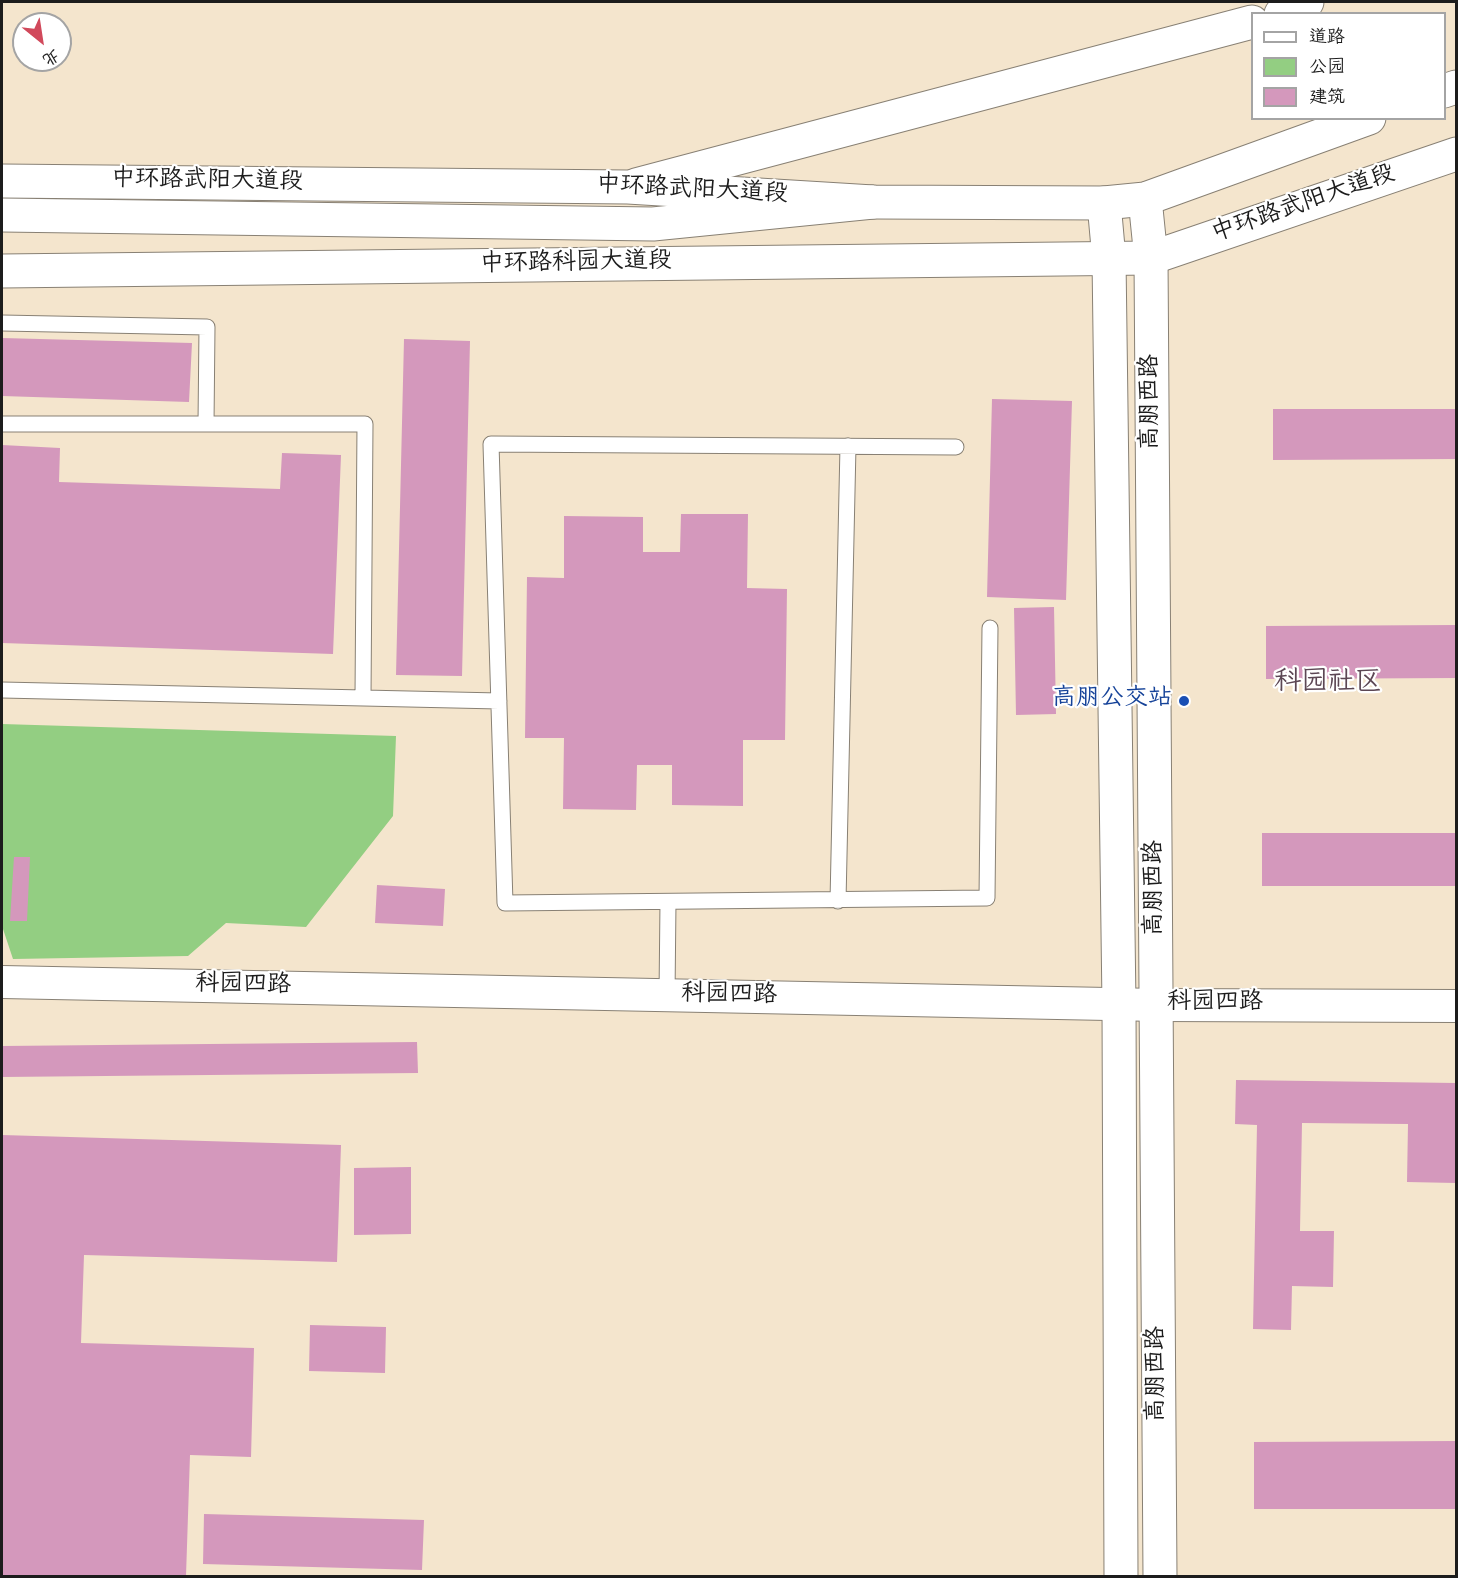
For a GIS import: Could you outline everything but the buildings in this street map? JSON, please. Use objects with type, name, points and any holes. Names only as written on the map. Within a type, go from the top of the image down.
[{"type":"main road","points":[[1285,12],[1307,2]]},
{"type":"main road","points":[[628,187],[1251,22]]},
{"type":"main road","name":"中环路武阳大道段","points":[[2,181],[628,187],[873,202],[1104,203],[1145,199],[1363,120]]},
{"type":"main road","name":"中环路武阳大道段","points":[[1151,258],[1456,153]]},
{"type":"main road","name":"高朋西路","points":[[1145,199],[1151,258],[1158,1005],[1160,1576]]},
{"type":"main road","points":[[2,215],[653,224],[873,202]]},
{"type":"main road","name":"高朋西路","points":[[1104,203],[1109,259],[1119,1005],[1121,1576]]},
{"type":"main road","name":"中环路科园大道段","points":[[2,271],[1151,258]]},
{"type":"street","name":"科园四路","points":[[2,982],[1119,1005],[1456,1005]]},
{"type":"lane","points":[[2,323],[207,327],[207,424]]},
{"type":"lane","points":[[2,424],[365,424],[363,697]]},
{"type":"lane","points":[[956,447],[492,444],[505,903],[987,898],[990,628]]},
{"type":"lane","points":[[838,901],[848,446]]},
{"type":"lane","points":[[2,690],[499,701]]},
{"type":"lane","points":[[667,996],[668,902]]},
{"type":"green space","points":[[2,724],[396,736],[393,816],[306,927],[226,923],[188,956],[13,959],[2,926]]},
{"type":"place","name":"高朋公交站","points":[[1184,701]]},
{"type":"district","name":"科园社区","points":[[1328,685]]}]
